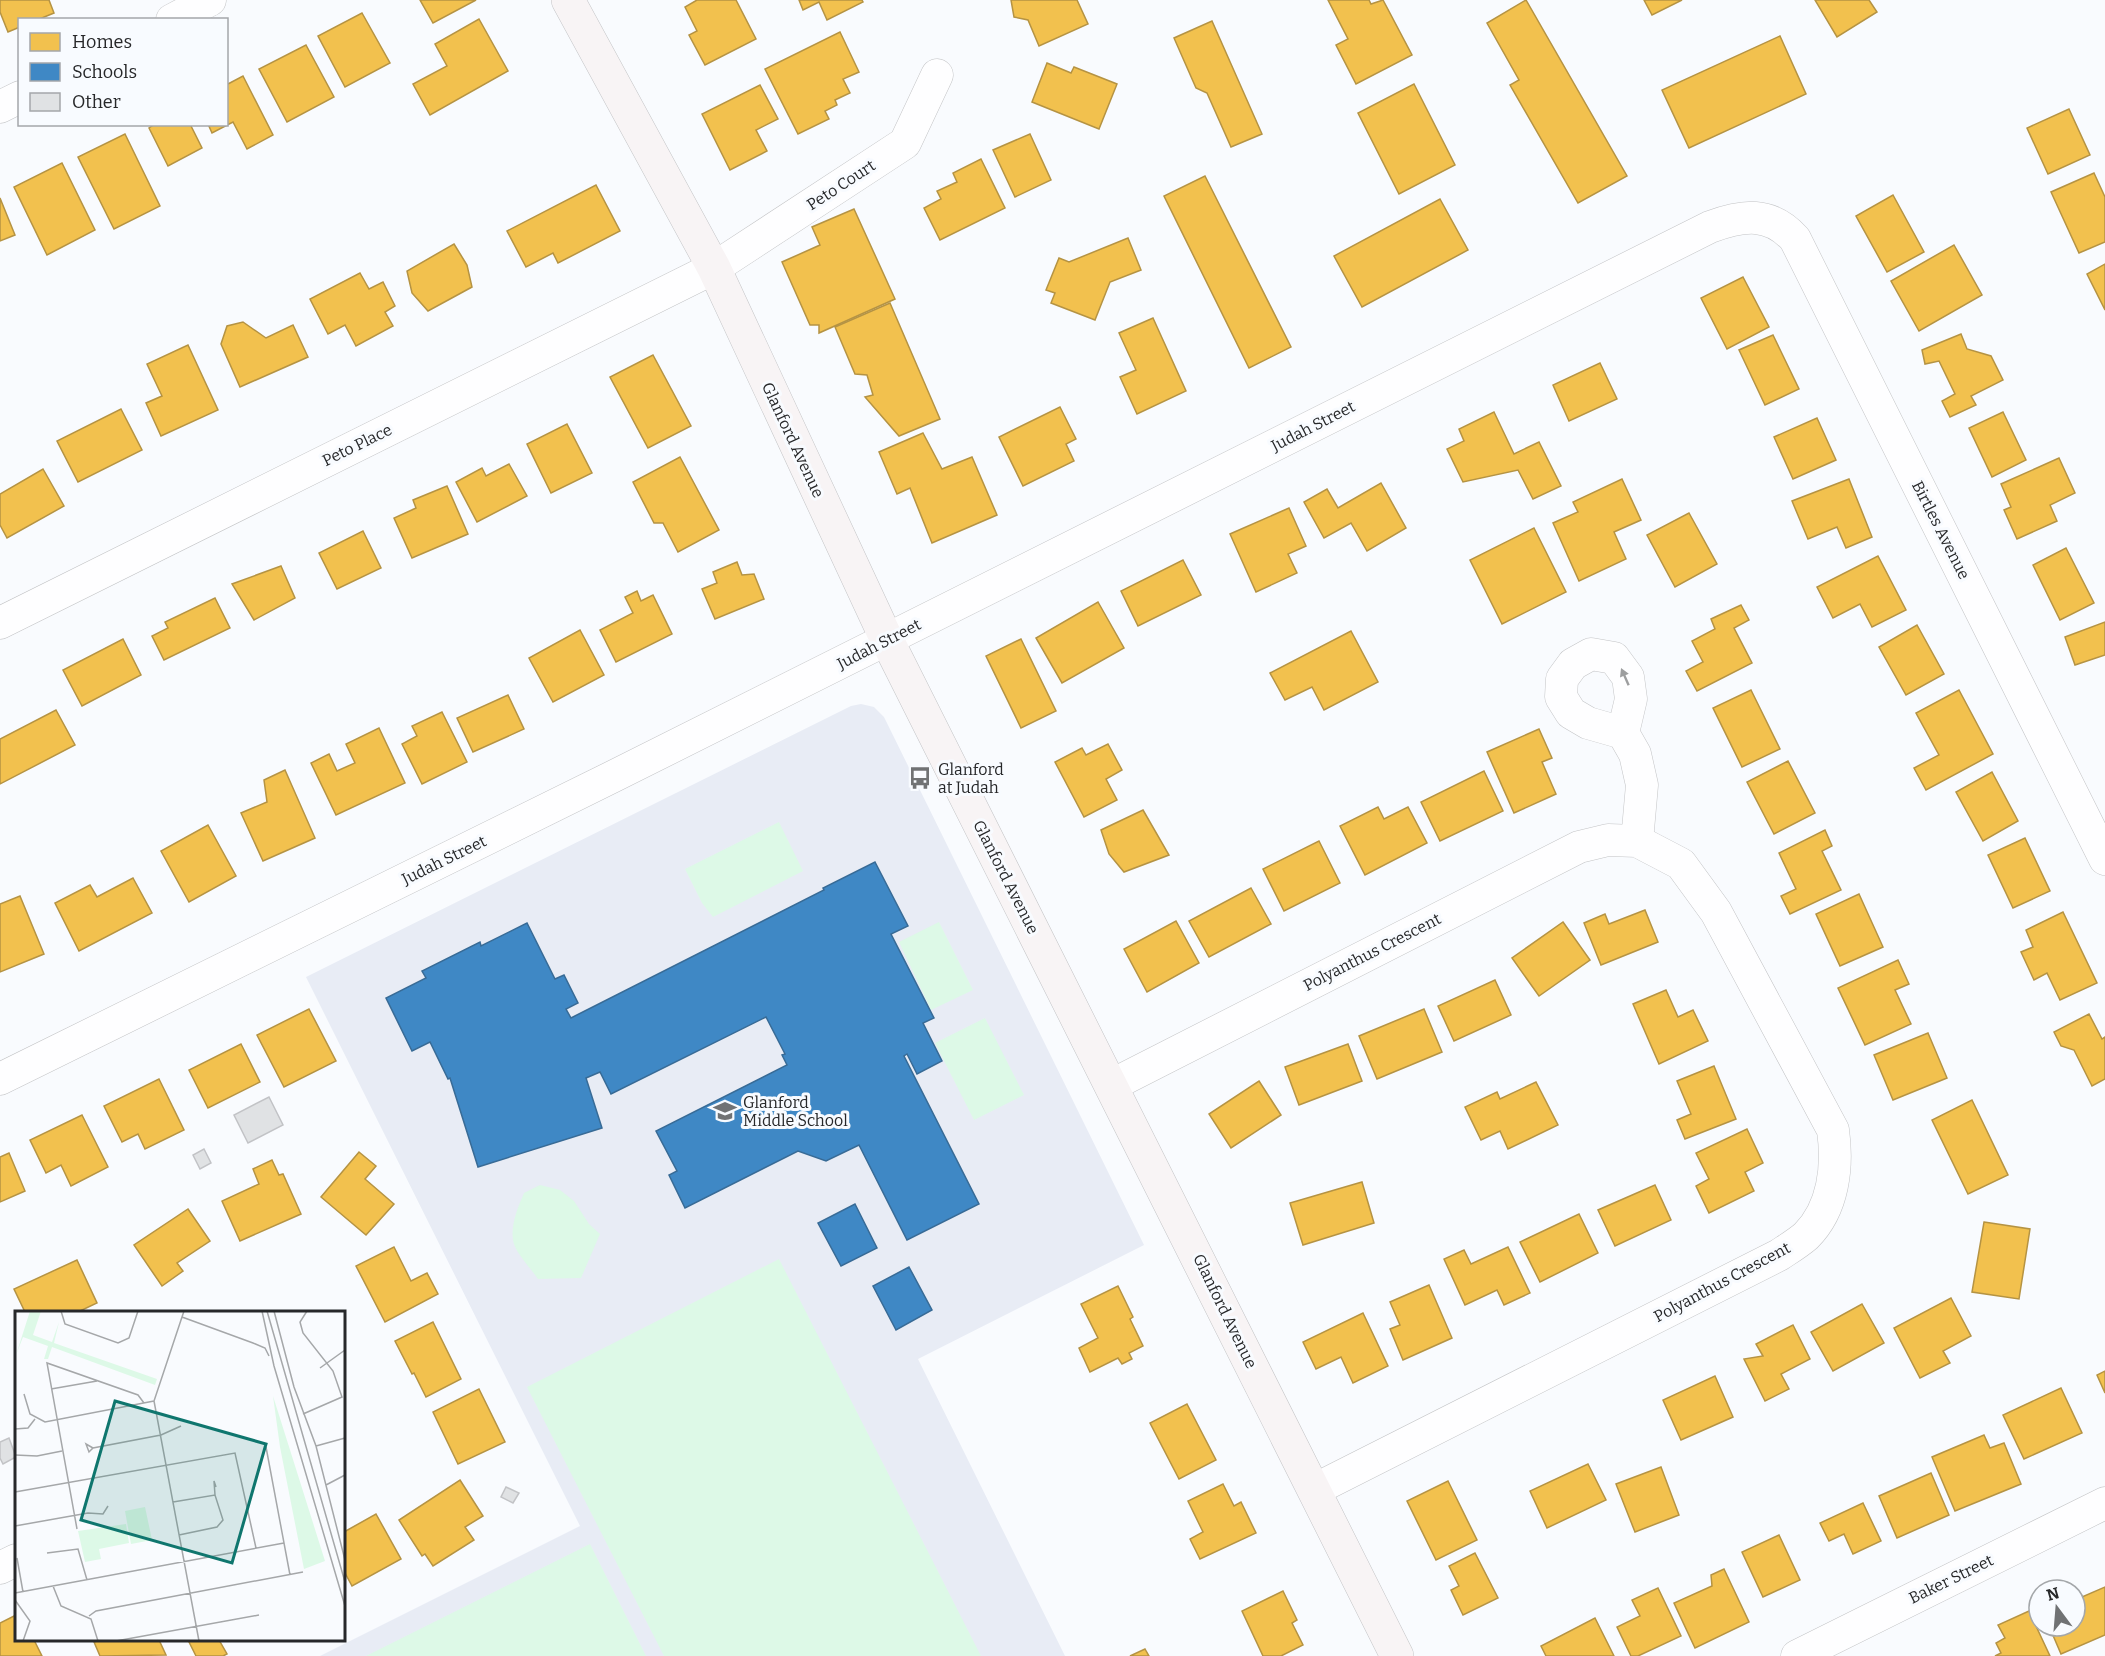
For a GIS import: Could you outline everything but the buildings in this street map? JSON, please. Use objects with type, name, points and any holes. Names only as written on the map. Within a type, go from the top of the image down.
[{"type":"main road","name":"Glanford Avenue","points":[[568,0],[714,268],[886,640],[1112,1085],[1397,1656]]},
{"type":"street","points":[[176,18],[210,0]]},
{"type":"street","name":"Peto Court","points":[[714,268],[905,143],[937,75]]},
{"type":"street","points":[[0,107],[18,98]]},
{"type":"street","name":"Judah Street","points":[[0,1079],[886,640],[1710,227],[1734,218],[1760,219]]},
{"type":"street","name":"Birtles Avenue","points":[[1760,219],[1779,224],[1796,239],[2105,859]]},
{"type":"street","name":"Peto Place","points":[[0,623],[714,268]]},
{"type":"street","points":[[1623,733],[1635,754],[1642,784],[1637,841]]},
{"type":"street","name":"Polyanthus Crescent","points":[[1112,1085],[1579,847],[1608,840],[1637,841],[1681,864],[1716,912],[1833,1130],[1836,1154],[1831,1190],[1824,1210],[1805,1236],[1779,1255],[1314,1490]]},
{"type":"street","name":"Baker Street","points":[[1797,1656],[2105,1503]]},
{"type":"street","points":[[0,1568],[15,1560]]},
{"type":"shaded area","name":"Glanford Middle School","points":[[861,704],[874,707],[884,717],[1144,1245],[918,1359],[1065,1656],[320,1656],[580,1526],[306,977],[851,706]]},
{"type":"green space","points":[[779,822],[803,871],[713,917],[702,903],[685,869]]},
{"type":"green space","points":[[939,922],[973,990],[931,1010],[899,942]]},
{"type":"green space","points":[[985,1018],[1024,1095],[974,1120],[935,1043]]},
{"type":"green space","points":[[540,1185],[560,1190],[574,1201],[589,1224],[600,1234],[581,1278],[538,1279],[514,1244],[515,1218],[524,1193]]},
{"type":"green space","points":[[779,1259],[981,1656],[664,1656],[527,1387]]},
{"type":"green space","points":[[590,1544],[646,1656],[366,1656]]},
{"type":"place","name":"Glanford at Judah","points":[[920,778]]},
{"type":"place","name":"Glanford Middle School","points":[[725,1111]]}]
